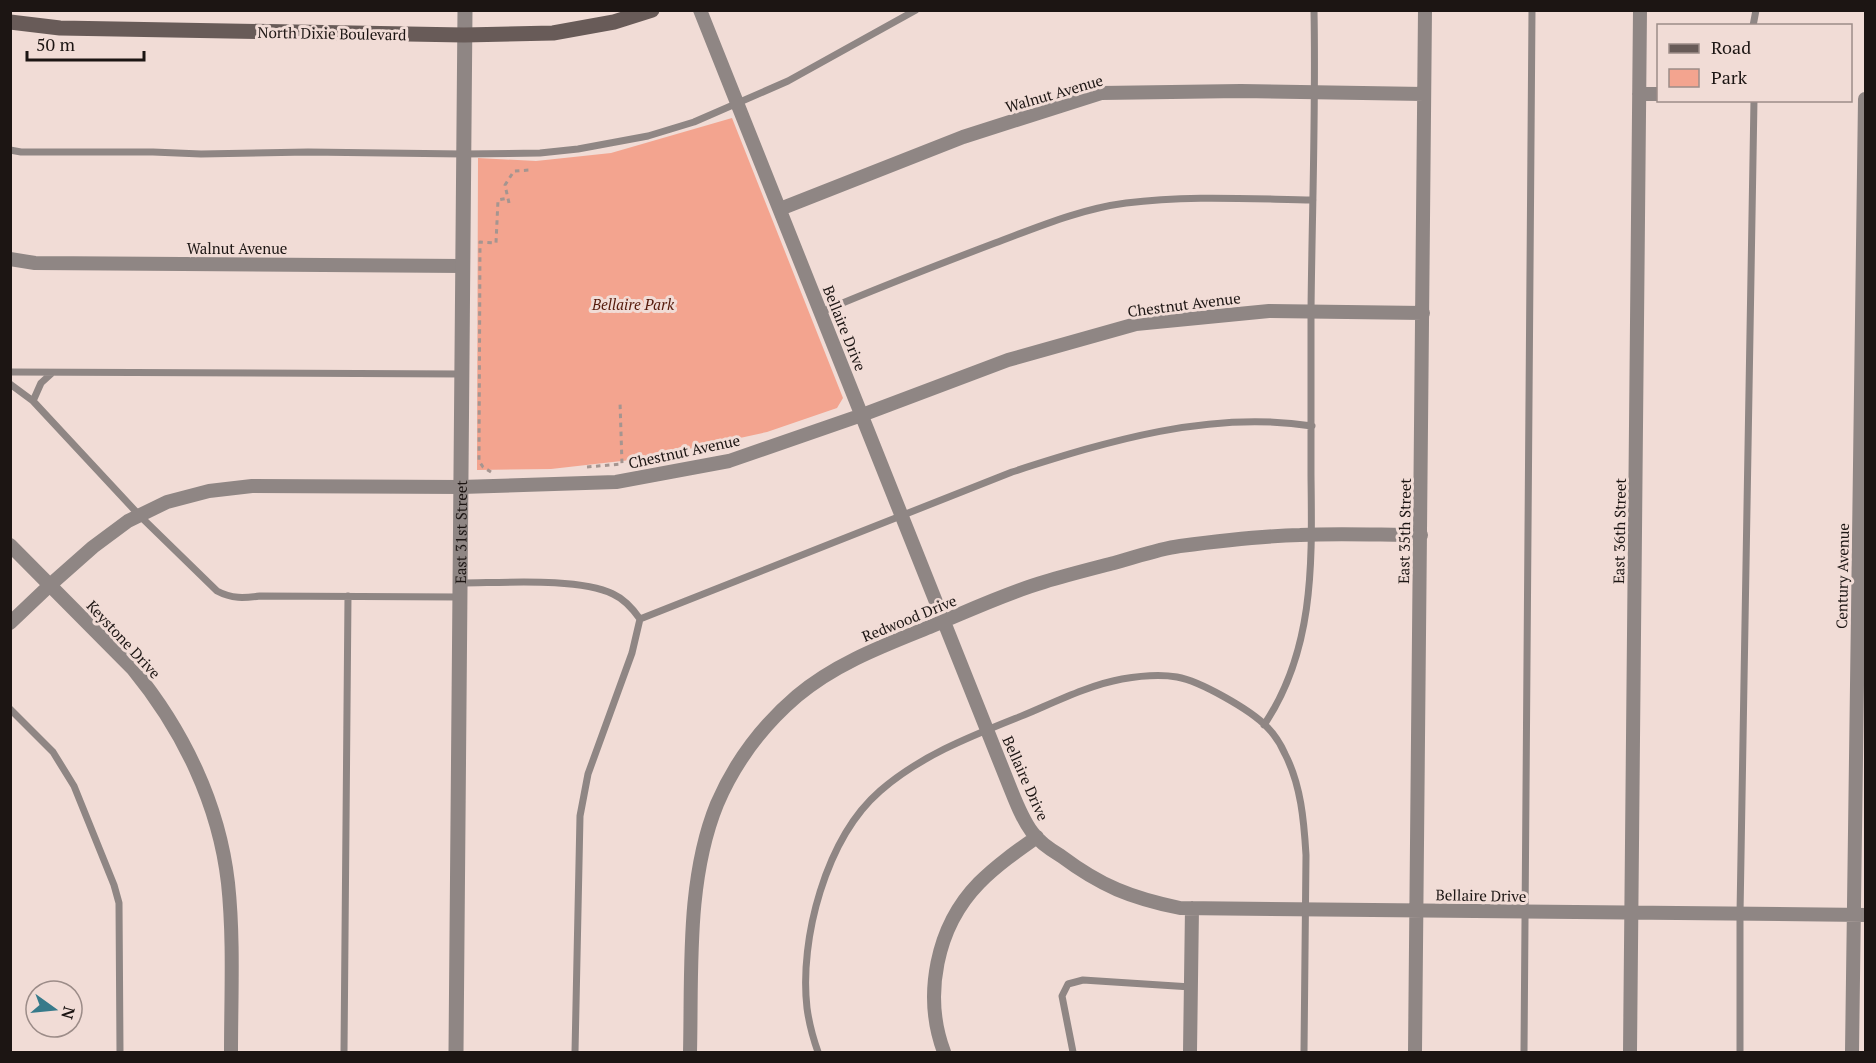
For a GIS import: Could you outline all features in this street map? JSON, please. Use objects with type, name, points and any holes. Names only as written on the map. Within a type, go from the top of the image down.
[{"type":"main road","name":"North Dixie Boulevard","points":[[10,22],[60,28],[464,34],[553,33],[614,22],[652,10]]},
{"type":"street","name":"East 31st Street","points":[[456,1053],[465,10]]},
{"type":"street","name":"Bellaire Drive","points":[[700,10],[1023,818],[1037,837],[1074,866],[1108,886],[1144,900],[1180,908],[1860,915]]},
{"type":"street","name":"East 35th Street","points":[[1415,1053],[1425,10]]},
{"type":"street","name":"East 36th Street","points":[[1630,1053],[1640,10]]},
{"type":"street","name":"Walnut Avenue","points":[[780,209],[963,137],[1101,93],[1424,94]]},
{"type":"street","points":[[1640,94],[1657,94]]},
{"type":"street","name":"Century Avenue","points":[[1852,1053],[1860,915],[1862,537],[1860,99]]},
{"type":"street","name":"Walnut Avenue","points":[[10,259],[35,263],[463,266]]},
{"type":"street","name":"Chestnut Avenue","points":[[10,623],[93,547],[128,521],[167,502],[209,490],[252,486],[461,487],[616,482],[729,461],[862,415],[1008,360],[1136,324],[1269,311],[1423,313]]},
{"type":"street","name":"Redwood Drive","points":[[690,1053],[696,887],[709,827],[731,775],[750,745],[776,715],[821,678],[867,653],[1042,582],[1178,546],[1312,534],[1421,535]]},
{"type":"street","name":"Keystone Drive","points":[[10,545],[148,687],[174,726],[197,770],[215,819],[228,884],[231,928],[231,1053]]},
{"type":"street","points":[[945,1053],[938,1035],[933,993],[940,952],[952,922],[964,901],[978,884],[1000,864],[1037,837]]},
{"type":"street","points":[[1190,1053],[1192,908]]},
{"type":"lane","points":[[10,150],[201,154],[308,152],[464,154],[540,153],[578,148],[648,136],[694,122],[788,81],[916,10]]},
{"type":"lane","points":[[1264,725],[1276,708],[1288,680],[1306,621],[1310,589],[1312,534],[1311,312],[1316,92],[1314,10]]},
{"type":"lane","points":[[1524,1053],[1532,10]]},
{"type":"lane","points":[[1740,1053],[1740,914],[1754,102]]},
{"type":"lane","points":[[820,312],[907,276],[1034,228],[1089,210],[1125,203],[1202,198],[1313,200]]},
{"type":"lane","points":[[10,372],[462,374]]},
{"type":"lane","points":[[33,401],[42,383],[52,373]]},
{"type":"lane","points":[[10,384],[33,401],[140,516],[217,591],[228,597],[348,596],[569,583],[613,594],[627,603],[640,619]]},
{"type":"lane","points":[[640,619],[1012,472],[1075,452],[1124,439],[1220,423],[1286,422],[1312,426]]},
{"type":"lane","points":[[344,1053],[348,596]]},
{"type":"lane","points":[[575,1053],[580,816],[588,774],[632,653],[640,619]]},
{"type":"lane","points":[[818,1053],[807,1009],[806,962],[810,929],[834,858],[850,827],[879,792],[928,758],[987,730],[1092,688],[1122,679],[1154,676],[1177,677],[1217,693],[1264,725],[1285,753],[1298,787],[1304,824],[1306,909],[1304,1053]]},
{"type":"lane","points":[[10,709],[53,752],[74,786],[114,885],[119,903],[120,1053]]},
{"type":"lane","points":[[1073,1053],[1062,996],[1068,984],[1083,980],[1191,987]]},
{"type":"path","points":[[509,203],[504,185],[514,171],[530,170]]},
{"type":"path","points":[[492,473],[483,467],[479,460],[480,242],[496,243],[498,200],[508,198]]},
{"type":"path","points":[[587,467],[622,464],[620,402]]},
{"type":"green space","name":"Bellaire Park","points":[[732,118],[843,398],[837,408],[767,432],[648,458],[551,469],[477,470],[478,158],[536,161],[611,153]]}]
